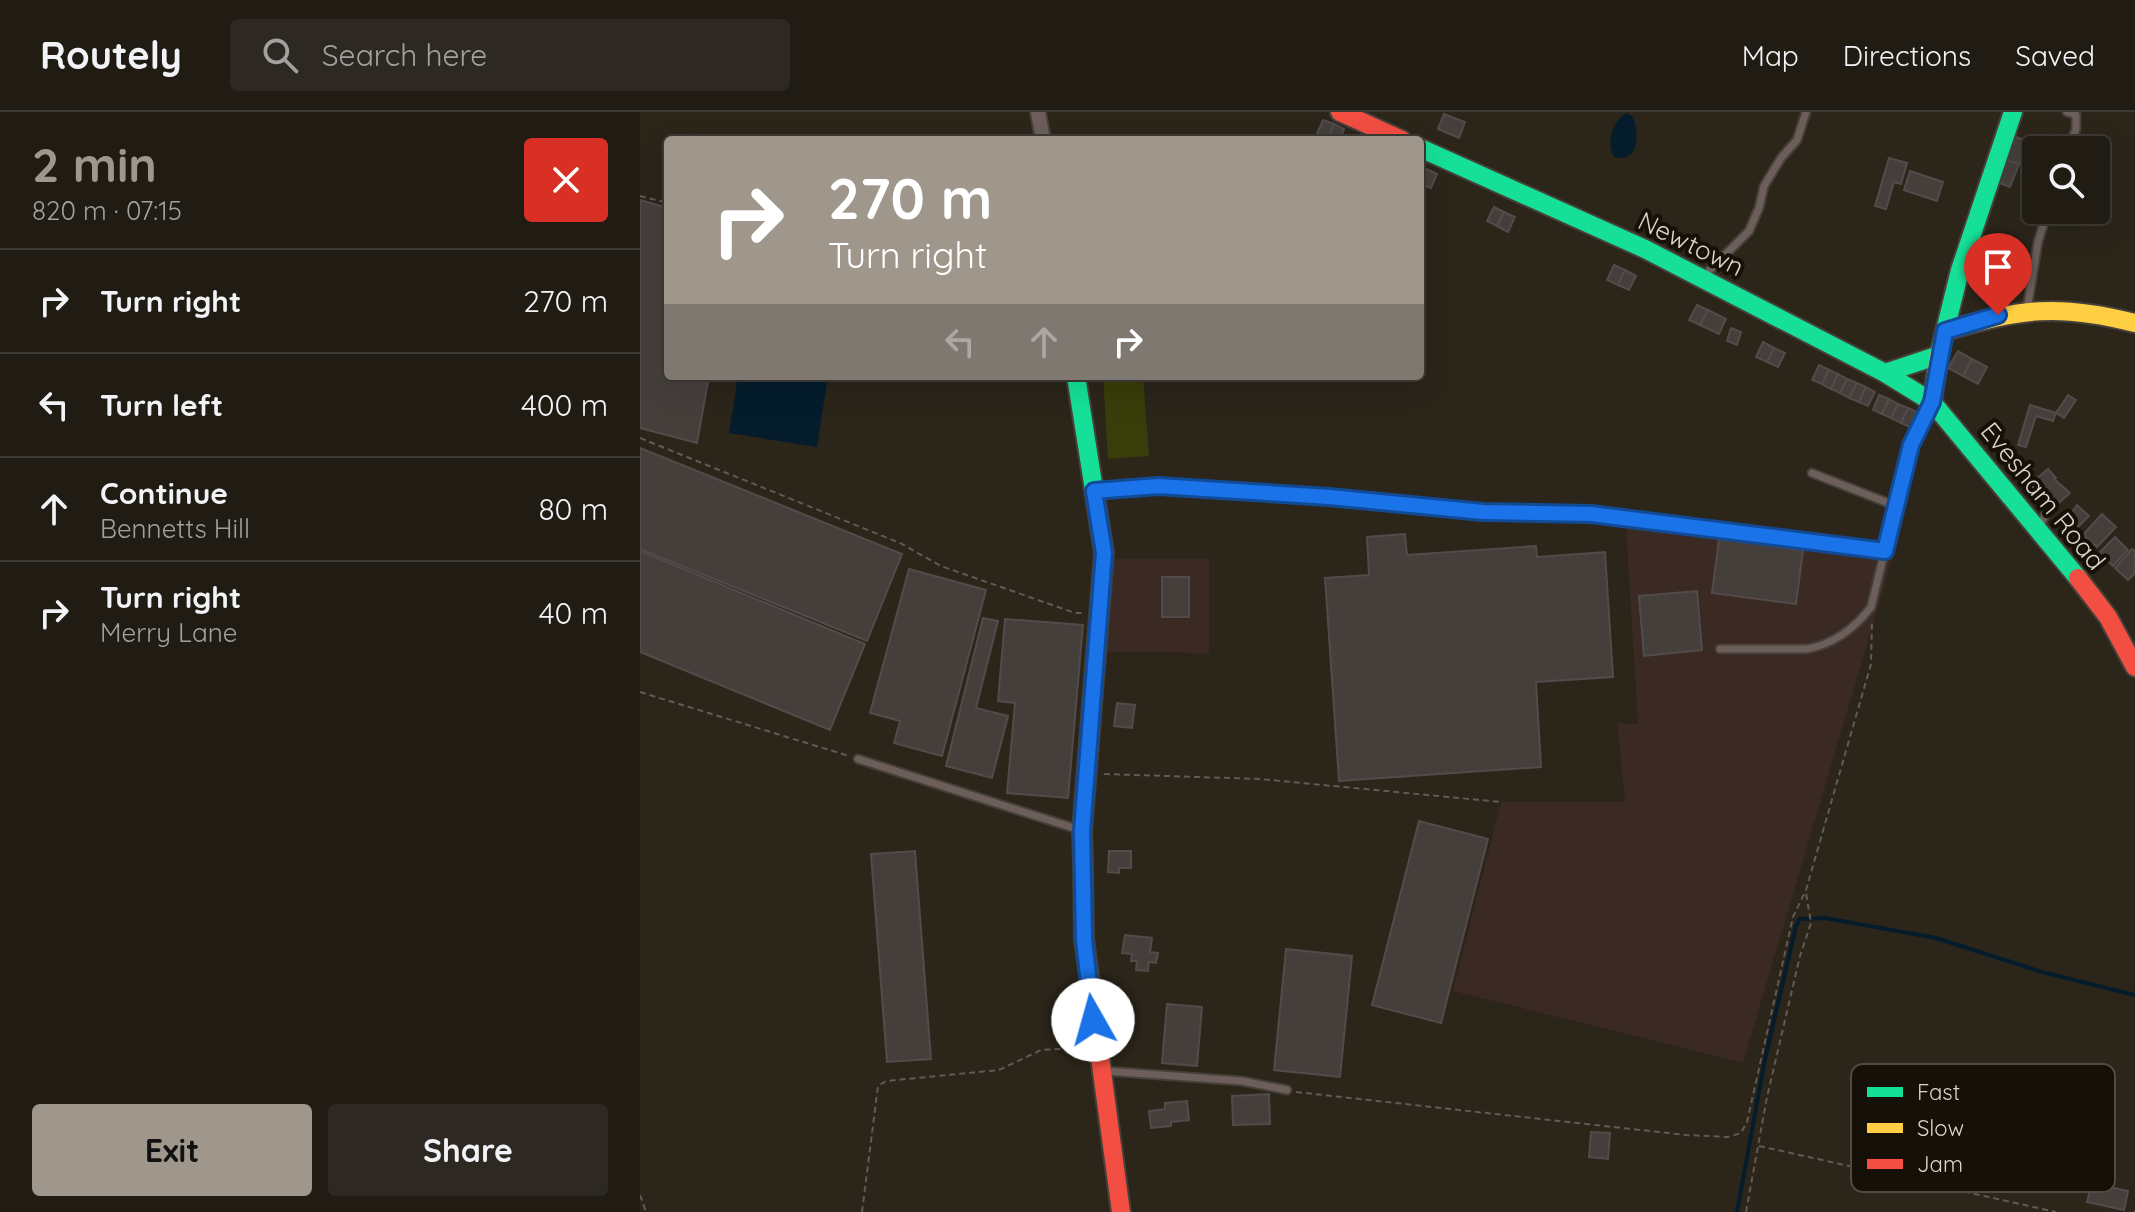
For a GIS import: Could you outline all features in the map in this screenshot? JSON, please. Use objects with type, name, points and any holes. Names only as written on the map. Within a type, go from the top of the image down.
[{"type":"street","points":[[1038,112],[1042,136]]},
{"type":"street","points":[[1340,112],[1393,136]]},
{"type":"street","points":[[1932,402],[1945,331],[1983,195],[2013,112]]},
{"type":"street","name":"Newtown","points":[[1424,150],[1645,249],[1885,373],[1932,402]]},
{"type":"street","points":[[1945,331],[1998,315],[2027,311],[2073,310],[2135,323]]},
{"type":"street","points":[[1885,373],[1939,355]]},
{"type":"street","points":[[1077,380],[1104,553],[1082,831],[1084,939],[1121,1212]]},
{"type":"street","name":"Evesham Road","points":[[1932,402],[2039,528],[2108,617],[2135,667]]},
{"type":"lane","points":[[1702,278],[1749,231],[1764,186],[1781,158],[1797,140],[1806,112]]},
{"type":"lane","points":[[2067,112],[2076,115],[2073,136]]},
{"type":"lane","points":[[2027,311],[2044,224]]},
{"type":"lane","points":[[1720,649],[1807,649],[1821,646],[1851,628],[1871,607],[1911,445],[1932,402]]},
{"type":"lane","points":[[2013,468],[2046,505],[2039,528]]},
{"type":"lane","points":[[1812,473],[1896,506]]},
{"type":"lane","points":[[1094,491],[1158,486],[1329,497],[1483,512],[1591,514],[1885,551]]},
{"type":"lane","points":[[858,759],[1082,831]]},
{"type":"lane","points":[[1101,1071],[1242,1081],[1287,1090]]},
{"type":"path","points":[[640,196],[664,202]]},
{"type":"path","points":[[640,438],[900,543],[941,566],[1075,613],[1101,613]]},
{"type":"path","points":[[1287,1090],[1344,1099],[1686,1135],[1728,1137],[1741,1133],[1747,1122],[1793,917],[1806,890],[1871,664],[1871,607]]},
{"type":"path","points":[[640,692],[858,759]]},
{"type":"path","points":[[1087,773],[1260,779],[1501,802]]},
{"type":"path","points":[[1746,1212],[1757,1146],[1797,970],[1811,923],[1806,890]]},
{"type":"path","points":[[862,1212],[878,1086],[886,1081],[999,1070],[1041,1050],[1097,1047]]},
{"type":"path","points":[[1757,1146],[1851,1167]]},
{"type":"path","points":[[1965,1192],[2056,1212]]},
{"type":"path","points":[[640,1195],[646,1212]]},
{"type":"shaded area","points":[[1625,513],[1897,543],[1743,1063],[1453,991],[1501,802],[1625,802],[1617,723],[1638,724]]},
{"type":"shaded area","points":[[1105,559],[1209,559],[1209,653],[1099,652]]},
{"type":"green space","points":[[1103,380],[1143,380],[1149,456],[1108,459]]},
{"type":"water","points":[[1627,113],[1633,117],[1635,124],[1636,145],[1629,156],[1614,157],[1612,132]]},
{"type":"water","points":[[737,380],[827,380],[817,447],[729,433]]},
{"type":"building","points":[[1444,114],[1465,122],[1459,138],[1438,129]]},
{"type":"building","points":[[1323,120],[1334,124],[1329,136],[1316,136]]},
{"type":"building","points":[[1334,124],[1344,129],[1341,136],[1329,136]]},
{"type":"building","points":[[2013,136],[2022,139],[2019,164],[2004,159]]},
{"type":"building","points":[[1889,158],[1907,163],[1901,184],[1894,182],[1886,209],[1875,206]]},
{"type":"building","points":[[2004,159],[2019,164],[2010,187],[1996,182]]},
{"type":"building","points":[[1424,168],[1437,174],[1431,188],[1424,185]]},
{"type":"building","points":[[1910,171],[1943,182],[1937,201],[1904,190]]},
{"type":"building","points":[[640,200],[664,207],[664,380],[708,380],[697,443],[640,428]]},
{"type":"building","points":[[1494,207],[1504,212],[1497,226],[1487,221]]},
{"type":"building","points":[[1504,212],[1515,217],[1508,232],[1497,226]]},
{"type":"building","points":[[1614,265],[1625,270],[1618,285],[1607,280]]},
{"type":"building","points":[[1625,270],[1636,276],[1629,290],[1618,285]]},
{"type":"building","points":[[1697,305],[1708,310],[1700,325],[1689,320]]},
{"type":"building","points":[[1708,310],[1726,319],[1719,334],[1700,325]]},
{"type":"building","points":[[1731,328],[1741,332],[1737,345],[1727,341]]},
{"type":"building","points":[[1763,342],[1774,348],[1767,362],[1756,357]]},
{"type":"building","points":[[1774,348],[1785,353],[1778,367],[1767,362]]},
{"type":"building","points":[[1958,351],[1972,359],[1963,376],[1948,368]]},
{"type":"building","points":[[1972,359],[1987,367],[1978,384],[1963,376]]},
{"type":"building","points":[[1819,365],[1829,370],[1822,384],[1812,380]]},
{"type":"building","points":[[1829,370],[1838,374],[1831,389],[1822,384]]},
{"type":"building","points":[[1838,374],[1847,379],[1840,393],[1831,389]]},
{"type":"building","points":[[1847,379],[1857,383],[1849,398],[1840,393]]},
{"type":"building","points":[[1857,383],[1866,387],[1859,402],[1849,398]]},
{"type":"building","points":[[1866,387],[1875,392],[1868,406],[1859,402]]},
{"type":"building","points":[[1879,395],[1889,399],[1882,414],[1873,410]]},
{"type":"building","points":[[2068,395],[2076,400],[2064,418],[2056,413]]},
{"type":"building","points":[[1889,399],[1898,404],[1891,418],[1882,414]]},
{"type":"building","points":[[1898,404],[1908,408],[1901,423],[1891,418]]},
{"type":"building","points":[[2030,405],[2056,413],[2053,421],[2036,416],[2026,447],[2018,445]]},
{"type":"building","points":[[1908,408],[1917,412],[1910,427],[1901,423]]},
{"type":"building","points":[[640,448],[902,554],[867,641],[640,549]]},
{"type":"building","points":[[2048,469],[2070,493],[2056,505],[2035,480]]},
{"type":"building","points":[[2077,505],[2089,516],[2078,527],[2068,518]]},
{"type":"building","points":[[2102,514],[2116,527],[2097,547],[2083,535]]},
{"type":"building","points":[[1405,534],[1407,555],[1536,546],[1537,557],[1605,552],[1613,677],[1536,682],[1541,767],[1339,781],[1325,578],[1369,575],[1367,537]]},
{"type":"building","points":[[2115,537],[2128,550],[2113,566],[2099,553]]},
{"type":"building","points":[[1719,539],[1803,550],[1796,604],[1712,593]]},
{"type":"building","points":[[2132,549],[2135,551],[2135,573],[2128,580],[2115,568]]},
{"type":"building","points":[[640,551],[865,644],[830,730],[640,652]]},
{"type":"building","points":[[909,569],[986,590],[942,756],[894,743],[900,721],[870,713]]},
{"type":"building","points":[[1162,577],[1189,577],[1189,617],[1162,617]]},
{"type":"building","points":[[1697,591],[1702,650],[1644,656],[1639,596]]},
{"type":"building","points":[[983,618],[998,621],[976,708],[1008,716],[992,778],[946,766]]},
{"type":"building","points":[[1005,619],[1083,625],[1068,798],[1007,793],[1015,703],[998,701]]},
{"type":"building","points":[[1117,703],[1135,705],[1132,728],[1114,726]]},
{"type":"building","points":[[1419,821],[1488,839],[1441,1023],[1372,1005]]},
{"type":"building","points":[[915,851],[931,1059],[887,1062],[871,854]]},
{"type":"building","points":[[1109,851],[1131,851],[1131,868],[1119,868],[1119,873],[1108,872]]},
{"type":"building","points":[[1125,935],[1152,938],[1150,952],[1158,953],[1156,963],[1149,962],[1148,971],[1136,970],[1137,961],[1131,961],[1132,954],[1122,953]]},
{"type":"building","points":[[1286,949],[1352,956],[1340,1077],[1274,1070]]},
{"type":"building","points":[[1167,1004],[1202,1007],[1197,1066],[1162,1063]]},
{"type":"building","points":[[1269,1094],[1270,1124],[1233,1125],[1232,1096]]},
{"type":"building","points":[[1187,1101],[1189,1120],[1151,1128],[1149,1111],[1165,1109],[1165,1103]]},
{"type":"building","points":[[1591,1132],[1610,1133],[1608,1159],[1589,1157]]},
{"type":"building","points":[[2115,1188],[2128,1191],[2124,1210],[2087,1202],[2090,1192],[2115,1192]]},
{"type":"waterway","points":[[1737,1212],[1765,1059],[1800,919],[1825,918],[1936,938],[2042,972],[2135,995]]},
{"type":"traffic: fast","points":[[1885,373],[1939,355],[1960,270],[2013,112]]},
{"type":"traffic: fast","points":[[1424,150],[1645,249],[1885,373],[1932,402],[2078,578]]},
{"type":"traffic: fast","points":[[1077,380],[1104,553],[1082,831],[1083,862]]},
{"type":"traffic: slow","points":[[1945,331],[2039,311],[2083,313],[2135,323]]},
{"type":"traffic: slow","points":[[1932,402],[1939,355]]},
{"type":"traffic: jam","points":[[1340,112],[1393,136]]},
{"type":"traffic: jam","points":[[2078,578],[2108,617],[2135,667]]},
{"type":"traffic: jam","points":[[1083,862],[1084,939],[1121,1212]]},
{"type":"route","points":[[1093,1020],[1084,939],[1082,831],[1104,553],[1094,491],[1158,486],[1329,497],[1483,512],[1591,514],[1885,551],[1911,445],[1932,402],[1945,331],[1998,315]]}]
